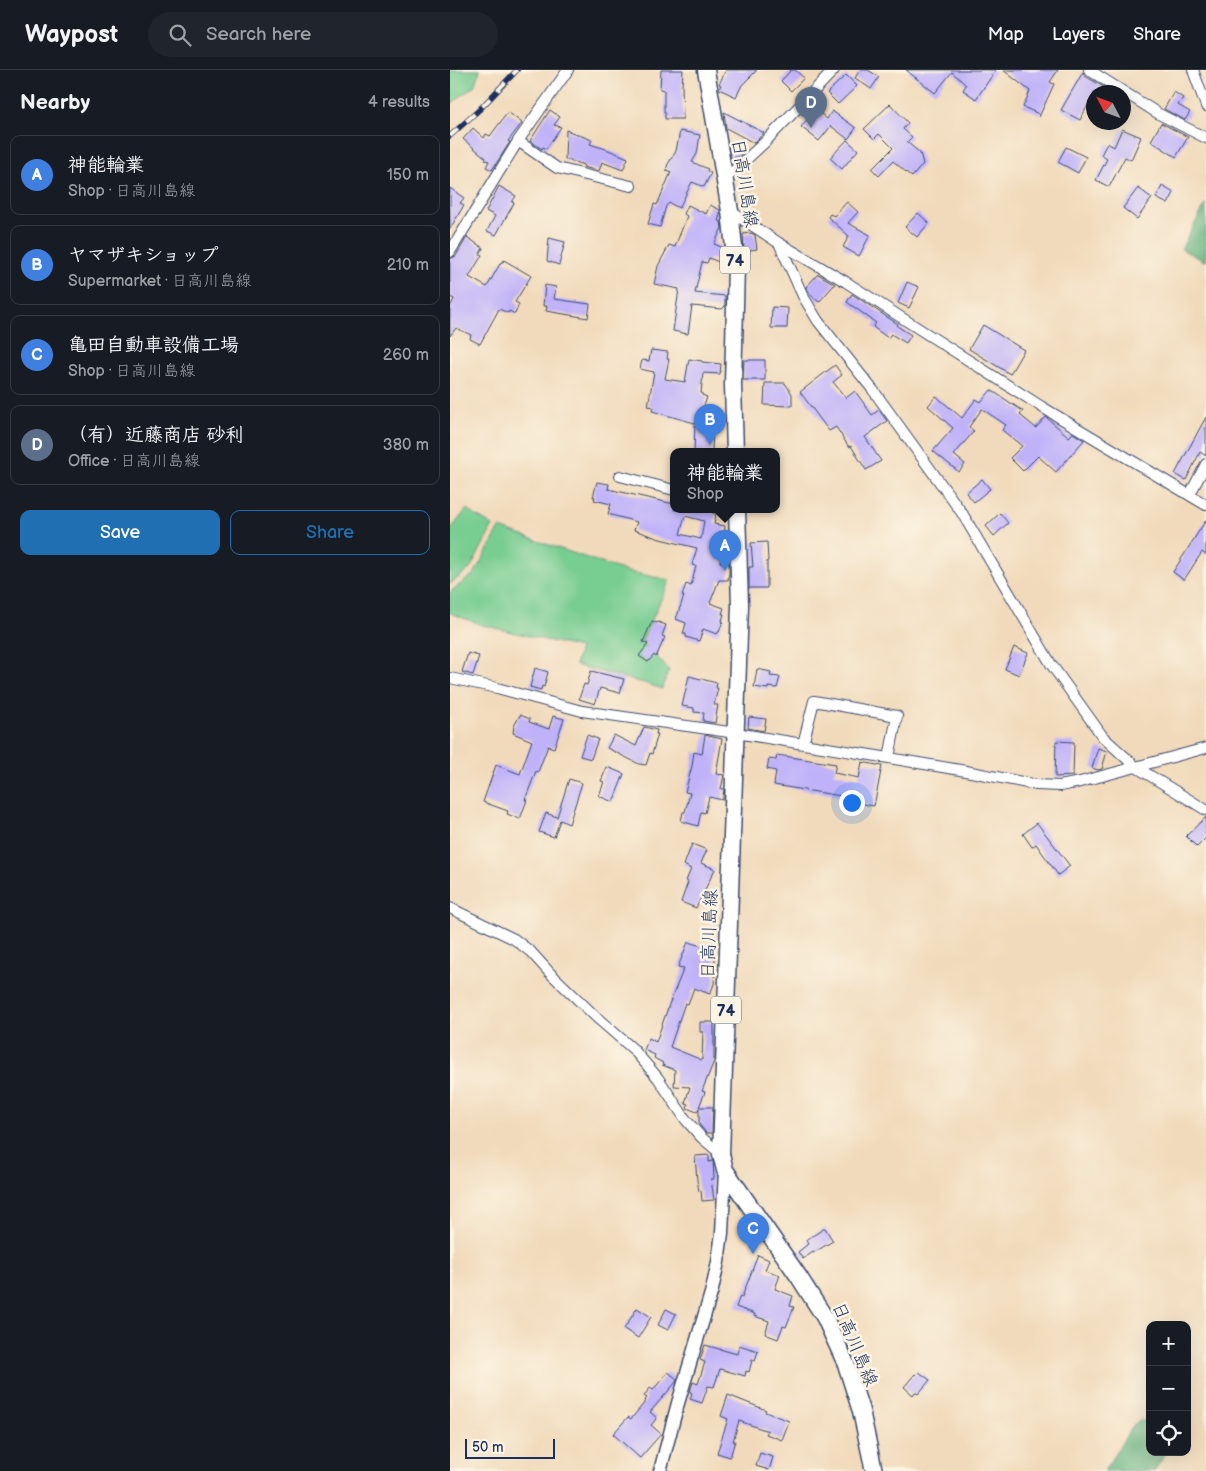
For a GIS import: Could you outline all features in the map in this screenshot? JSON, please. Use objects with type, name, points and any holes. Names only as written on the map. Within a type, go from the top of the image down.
[{"type":"main road","name":"日高川島線","points":[[706,70],[730,211],[736,266],[733,386],[735,448]]},
{"type":"main road","name":"日高川島線","points":[[737,513],[740,605],[721,1154],[725,1170],[825,1318],[846,1364],[861,1411],[874,1471]]},
{"type":"street","points":[[450,252],[518,141],[568,70]]},
{"type":"street","points":[[725,180],[771,136],[834,70]]},
{"type":"street","points":[[1089,70],[1159,114],[1206,138]]},
{"type":"street","points":[[1193,70],[1206,106]]},
{"type":"street","points":[[518,141],[557,168],[631,186]]},
{"type":"street","points":[[730,211],[1049,411],[1206,505]]},
{"type":"street","points":[[779,243],[803,296],[818,321],[873,390],[962,513],[1051,664],[1103,737],[1136,767],[1206,810]]},
{"type":"street","points":[[1190,494],[1206,464]]},
{"type":"street","points":[[620,476],[670,489]]},
{"type":"street","points":[[450,678],[497,688],[582,712],[736,733],[966,770],[1037,785],[1060,786],[1080,782],[1206,748]]},
{"type":"street","points":[[804,744],[814,701],[897,716],[889,758]]},
{"type":"street","points":[[450,908],[514,939],[531,952],[596,1017],[634,1049],[658,1078],[686,1120],[702,1138],[721,1154]]},
{"type":"street","points":[[660,1471],[712,1290],[722,1233],[725,1170]]},
{"type":"green space","points":[[450,70],[480,70],[474,86],[450,105]]},
{"type":"green space","points":[[1206,203],[1206,262],[1181,249]]},
{"type":"green space","points":[[467,509],[493,526],[470,569],[450,584],[450,530]]},
{"type":"green space","points":[[500,528],[625,571],[670,580],[642,641],[669,670],[662,689],[575,665],[580,648],[482,625],[450,613],[450,592],[474,574]]},
{"type":"green space","points":[[1141,1420],[1146,1422],[1146,1456],[1164,1456],[1154,1471],[1104,1471],[1133,1425]]},
{"type":"building","points":[[661,70],[683,70],[683,119],[665,119],[664,90],[660,89]]},
{"type":"building","points":[[726,70],[757,70],[742,85],[736,97],[719,89],[721,85],[719,84]]},
{"type":"building","points":[[791,70],[795,70],[804,78],[791,91],[781,81]]},
{"type":"building","points":[[860,70],[868,70],[879,77],[871,89],[855,78]]},
{"type":"building","points":[[906,70],[996,70],[976,99],[963,90],[966,85],[952,72],[935,93]]},
{"type":"building","points":[[1003,70],[1058,70],[1050,82],[1054,84],[1039,117],[1039,114],[1023,107],[1030,91]]},
{"type":"building","points":[[1083,72],[1085,76],[1100,85],[1086,85],[1086,109],[1080,120],[1061,110]]},
{"type":"building","points":[[846,75],[857,86],[838,104],[827,93]]},
{"type":"building","points":[[1174,92],[1183,98],[1178,105],[1190,112],[1185,120],[1164,109]]},
{"type":"building","points":[[890,104],[908,123],[903,129],[912,137],[907,142],[920,153],[923,164],[912,177],[893,161],[879,176],[872,169],[893,148],[879,134],[874,139],[864,129]]},
{"type":"building","points":[[550,110],[560,117],[554,125],[561,127],[546,149],[543,147],[542,149],[530,141]]},
{"type":"building","points":[[816,110],[827,119],[832,111],[856,128],[848,139],[831,126],[819,141],[801,127]]},
{"type":"building","points":[[508,112],[522,123],[508,141],[510,142],[492,170],[486,167],[489,161],[485,160],[486,158],[463,139],[473,128],[484,138],[486,134],[490,136]]},
{"type":"building","points":[[724,112],[764,133],[754,143],[726,128]]},
{"type":"building","points":[[1161,123],[1188,137],[1176,157],[1151,141]]},
{"type":"building","points":[[566,130],[592,140],[590,144],[628,158],[623,170],[602,162],[599,171],[583,167],[584,165],[565,159]]},
{"type":"building","points":[[1122,130],[1141,137],[1131,160],[1125,157],[1109,187],[1096,180],[1107,159],[1101,155],[1107,143],[1114,147]]},
{"type":"building","points":[[680,131],[700,135],[697,154],[692,162],[708,169],[707,171],[711,173],[704,187],[692,182],[679,208],[669,203],[666,206],[660,227],[648,224],[654,204],[657,205],[671,172],[666,170],[676,151]]},
{"type":"building","points":[[847,140],[858,150],[842,169],[830,158]]},
{"type":"building","points":[[740,144],[741,155],[731,158],[729,145]]},
{"type":"building","points":[[1066,147],[1086,157],[1078,173],[1058,162]]},
{"type":"building","points":[[499,186],[516,196],[496,235],[487,231],[495,216],[486,211]]},
{"type":"building","points":[[1162,186],[1174,193],[1168,204],[1156,198]]},
{"type":"building","points":[[450,188],[464,198],[460,203],[464,205],[450,229]]},
{"type":"building","points":[[1138,188],[1152,198],[1137,219],[1123,208]]},
{"type":"building","points":[[847,202],[858,212],[848,223],[870,235],[859,256],[843,247],[849,236],[828,217],[830,214],[834,216]]},
{"type":"building","points":[[688,205],[706,214],[710,205],[720,210],[718,221],[721,222],[722,228],[714,244],[724,248],[725,261],[724,264],[709,258],[707,263],[702,262],[695,293],[725,296],[725,306],[722,309],[692,306],[688,334],[673,331],[679,289],[654,284],[658,266],[669,245],[675,247],[687,216],[684,214]]},
{"type":"building","points":[[918,213],[929,223],[917,237],[905,227]]},
{"type":"building","points":[[751,233],[755,235],[757,249],[744,251],[743,234]]},
{"type":"building","points":[[467,237],[483,248],[480,254],[482,255],[469,277],[487,287],[504,260],[531,276],[515,302],[519,304],[515,314],[499,309],[480,344],[470,339],[471,335],[456,328],[450,336],[450,307],[454,299],[450,297],[450,259],[456,256]]},
{"type":"building","points":[[549,238],[565,242],[559,265],[547,261]]},
{"type":"building","points":[[818,274],[835,284],[819,302],[810,294],[806,287]]},
{"type":"building","points":[[907,282],[919,287],[909,308],[898,303]]},
{"type":"building","points":[[545,285],[556,287],[554,299],[590,304],[588,318],[546,311],[547,306],[543,306]]},
{"type":"building","points":[[852,294],[898,324],[897,326],[911,335],[906,343],[891,334],[888,338],[873,327],[876,323],[847,302]]},
{"type":"building","points":[[772,307],[788,308],[787,328],[771,328]]},
{"type":"building","points":[[983,325],[1024,350],[1010,374],[969,349]]},
{"type":"building","points":[[651,350],[668,352],[667,359],[669,359],[665,379],[685,382],[689,359],[721,364],[720,374],[703,373],[701,393],[707,397],[698,424],[652,411],[653,407],[648,406],[654,372],[640,369],[642,360],[649,361]]},
{"type":"building","points":[[744,360],[765,360],[765,380],[743,380]]},
{"type":"building","points":[[835,365],[842,375],[833,382],[846,398],[855,391],[872,415],[879,410],[887,421],[865,437],[881,461],[866,470],[836,427],[829,431],[800,392]]},
{"type":"building","points":[[765,383],[785,383],[792,394],[792,406],[764,405]]},
{"type":"building","points":[[991,390],[1023,411],[1020,415],[1036,428],[1046,417],[1069,437],[1073,433],[1084,440],[1056,472],[1038,456],[1023,471],[1010,458],[1022,446],[1002,430],[1006,425],[982,409],[969,427],[974,431],[954,455],[965,464],[959,472],[933,451],[953,428],[928,406],[936,396],[962,418],[976,399],[981,402]]},
{"type":"building","points":[[1206,417],[1206,456],[1200,452],[1186,480],[1175,474]]},
{"type":"building","points":[[695,425],[713,426],[712,448],[694,448]]},
{"type":"building","points":[[982,479],[990,489],[974,502],[966,493]]},
{"type":"building","points":[[597,482],[609,484],[608,489],[670,503],[670,513],[716,514],[714,524],[725,526],[720,562],[729,563],[728,580],[719,580],[710,603],[724,608],[722,614],[724,614],[723,621],[717,634],[703,629],[699,641],[686,637],[686,634],[683,634],[686,623],[676,619],[686,584],[691,586],[696,566],[692,565],[697,548],[660,539],[634,530],[637,522],[608,514],[611,504],[594,500],[595,497],[593,497]],"holes":[[[685,516],[704,521],[701,539],[680,534]]]},
{"type":"building","points":[[1000,513],[1008,523],[994,536],[986,526]]},
{"type":"building","points":[[1206,520],[1206,555],[1202,552],[1184,580],[1173,572]]},
{"type":"building","points":[[767,542],[767,588],[749,588],[749,567],[753,567],[751,543]]},
{"type":"building","points":[[652,621],[666,625],[662,636],[665,637],[656,657],[654,655],[648,662],[639,656],[648,644],[643,642]]},
{"type":"building","points":[[1014,647],[1028,653],[1019,675],[1005,669]]},
{"type":"building","points":[[468,653],[479,656],[473,675],[462,672]]},
{"type":"building","points":[[535,668],[548,672],[544,687],[542,686],[541,690],[530,687]]},
{"type":"building","points":[[757,669],[771,672],[770,676],[780,677],[777,688],[754,687]]},
{"type":"building","points":[[591,671],[624,679],[620,693],[600,688],[595,704],[579,699],[584,684],[587,685]]},
{"type":"building","points":[[689,676],[717,683],[716,688],[718,688],[714,705],[718,705],[715,723],[703,721],[704,713],[694,712],[694,708],[682,706]]},
{"type":"building","points":[[520,715],[530,719],[529,722],[549,729],[553,716],[564,719],[554,748],[548,746],[538,772],[536,771],[520,819],[507,814],[508,811],[483,802],[496,765],[520,774],[532,741],[513,733],[514,726]]},
{"type":"building","points":[[749,717],[766,719],[764,731],[748,728]]},
{"type":"building","points":[[644,727],[657,730],[656,734],[658,734],[652,754],[650,753],[646,765],[639,764],[607,748],[614,735],[636,746]]},
{"type":"building","points":[[587,735],[598,739],[591,759],[580,756]]},
{"type":"building","points":[[705,735],[722,739],[716,774],[724,775],[721,789],[724,789],[723,800],[709,797],[705,813],[701,812],[698,826],[681,821],[690,793],[685,792],[694,752],[702,754]]},
{"type":"building","points":[[1056,741],[1074,742],[1073,776],[1055,777]]},
{"type":"building","points":[[1098,748],[1107,751],[1102,769],[1098,770],[1092,768]]},
{"type":"building","points":[[777,755],[836,764],[834,773],[859,778],[862,762],[882,766],[874,806],[840,800],[841,796],[774,785],[776,771],[767,769],[769,759],[776,760]]},
{"type":"building","points":[[607,767],[624,774],[613,802],[599,796],[604,782],[601,781]]},
{"type":"building","points":[[569,779],[582,783],[569,824],[560,820],[554,837],[539,832],[546,813],[557,817]]},
{"type":"building","points":[[1206,817],[1206,838],[1197,847],[1186,836]]},
{"type":"building","points":[[1037,823],[1070,866],[1058,875],[1036,844],[1032,847],[1023,834]]},
{"type":"building","points":[[692,844],[707,850],[701,863],[715,869],[696,908],[681,902],[691,869],[684,865]]},
{"type":"building","points":[[688,942],[714,947],[714,984],[710,994],[694,988],[688,1004],[685,1003],[670,1047],[702,1060],[703,1032],[700,1032],[700,1022],[714,1022],[714,1061],[702,1091],[705,1092],[699,1107],[713,1107],[712,1133],[706,1133],[699,1124],[699,1108],[697,1112],[687,1108],[688,1104],[685,1103],[690,1087],[674,1086],[675,1070],[662,1065],[663,1063],[654,1058],[655,1055],[644,1050],[649,1038],[656,1042],[684,968],[678,967]]},
{"type":"building","points":[[709,1155],[709,1162],[713,1161],[714,1179],[711,1179],[714,1200],[702,1201],[701,1190],[699,1191],[697,1180],[695,1156]]},
{"type":"building","points":[[825,1228],[833,1241],[803,1259],[798,1252],[808,1244],[806,1240]]},
{"type":"building","points":[[758,1255],[769,1260],[765,1270],[780,1275],[775,1289],[793,1296],[790,1306],[794,1307],[786,1327],[783,1326],[778,1339],[765,1334],[769,1321],[736,1307],[740,1296],[742,1297]]},
{"type":"building","points":[[637,1308],[651,1317],[638,1338],[624,1329]]},
{"type":"building","points":[[666,1309],[676,1314],[668,1330],[658,1325]]},
{"type":"building","points":[[705,1345],[737,1354],[739,1345],[758,1351],[755,1361],[752,1360],[749,1372],[746,1371],[745,1376],[720,1369],[714,1387],[708,1386],[702,1403],[690,1399],[692,1393],[690,1392],[693,1382],[698,1384],[705,1362],[700,1360]]},
{"type":"building","points":[[668,1372],[677,1379],[676,1382],[650,1412],[657,1418],[651,1425],[661,1434],[640,1458],[613,1434],[628,1417],[631,1419],[646,1401],[647,1398],[644,1396],[650,1388],[653,1390]]},
{"type":"building","points":[[919,1372],[930,1380],[918,1394],[915,1392],[913,1395],[904,1387]]},
{"type":"building","points":[[728,1395],[789,1421],[782,1440],[766,1434],[768,1431],[739,1421],[730,1457],[717,1453],[728,1419],[721,1416]]},
{"type":"building","points":[[760,1453],[773,1457],[769,1470],[756,1466]]},
{"type":"railway","points":[[450,136],[480,109],[517,70]]},
{"type":"place","name":"（有）近藤商店 砂利","points":[[811,128]]},
{"type":"place","name":"ヤマザキショップ","points":[[710,445]]},
{"type":"place","name":"神能輪業","points":[[725,571]]},
{"type":"place","name":"亀田自動車設備工場","points":[[753,1254]]}]
